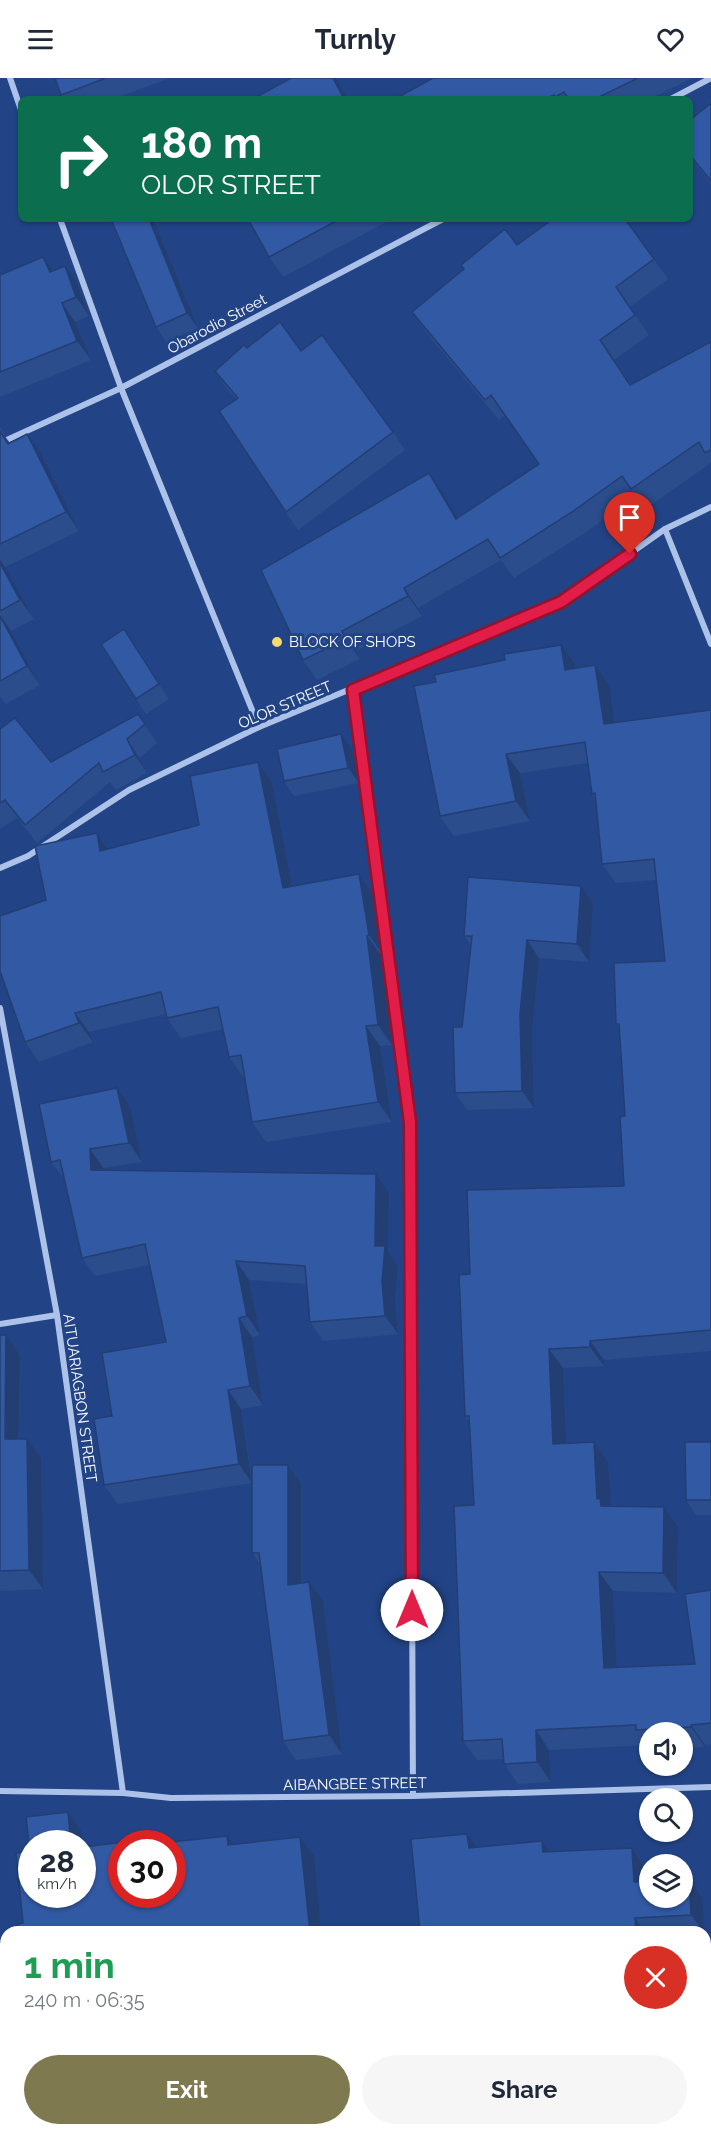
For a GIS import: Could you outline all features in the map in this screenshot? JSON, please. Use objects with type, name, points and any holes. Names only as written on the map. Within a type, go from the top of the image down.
[{"type":"street","points":[[9,78],[18,102]]},
{"type":"street","points":[[677,96],[711,78]]},
{"type":"street","points":[[61,222],[121,388],[259,727]]},
{"type":"street","name":"Obarodio Street","points":[[0,443],[121,388],[436,222]]},
{"type":"street","name":"OLOR STREET","points":[[0,868],[28,856],[129,790],[259,727],[561,602],[665,529],[711,507]]},
{"type":"street","points":[[665,529],[711,644]]},
{"type":"street","points":[[353,690],[410,1122],[413,1796]]},
{"type":"street","name":"AITUARIAGBON STREET","points":[[0,1008],[57,1315],[123,1793]]},
{"type":"street","points":[[0,1324],[57,1315]]},
{"type":"street","name":"AIBANGBEE STREET","points":[[0,1791],[123,1793],[171,1798],[413,1796],[711,1787]]},
{"type":"building","points":[[55,78],[106,78],[61,95]]},
{"type":"building","points":[[291,78],[333,78],[342,96],[258,96]]},
{"type":"building","points":[[433,78],[638,78],[601,96],[567,96],[564,92],[557,96],[400,96]]},
{"type":"building","points":[[711,103],[711,181],[693,159],[693,118]]},
{"type":"building","points":[[112,222],[150,222],[187,313],[156,327]]},
{"type":"building","points":[[250,222],[334,222],[269,257]]},
{"type":"building","points":[[549,222],[627,222],[654,259],[616,287],[635,315],[600,340],[630,385],[711,342],[711,450],[705,453],[699,442],[631,489],[622,476],[572,512],[500,558],[488,539],[404,588],[408,596],[342,631],[346,639],[303,660],[261,570],[429,473],[456,519],[539,464],[491,395],[485,400],[412,312],[464,269],[461,265],[505,229],[517,245]]},
{"type":"building","points":[[43,257],[50,272],[65,266],[76,297],[62,303],[77,341],[0,372],[0,275]]},
{"type":"building","points":[[280,322],[301,351],[322,335],[393,432],[286,512],[219,411],[238,398],[215,371],[244,345],[247,348]]},
{"type":"building","points":[[0,431],[8,444],[27,434],[66,512],[0,544]]},
{"type":"building","points":[[0,563],[20,600],[0,611]]},
{"type":"building","points":[[0,616],[27,666],[0,681]]},
{"type":"building","points":[[124,629],[159,684],[136,699],[101,644]]},
{"type":"building","points":[[561,645],[565,670],[595,665],[604,724],[711,710],[711,1330],[590,1341],[590,1347],[549,1349],[553,1444],[594,1442],[597,1499],[600,1498],[601,1506],[664,1507],[663,1573],[599,1572],[604,1668],[695,1664],[685,1594],[711,1590],[711,1723],[693,1725],[693,1722],[639,1722],[639,1730],[636,1730],[636,1725],[536,1730],[537,1762],[504,1764],[502,1739],[463,1741],[454,1506],[474,1505],[469,1416],[465,1416],[459,1275],[470,1274],[467,1190],[624,1186],[620,1117],[625,1116],[619,1024],[616,1024],[614,963],[665,961],[654,859],[602,864],[595,793],[592,794],[585,742],[506,754],[516,801],[440,816],[414,686],[436,682],[434,675],[505,660],[504,654]]},
{"type":"building","points":[[138,714],[145,724],[127,739],[135,755],[103,772],[99,763],[25,825],[5,800],[0,803],[0,729],[15,718],[51,762]]},
{"type":"building","points":[[341,734],[348,768],[284,781],[277,749]]},
{"type":"building","points":[[258,762],[283,888],[359,874],[369,935],[367,936],[378,1025],[366,1026],[378,1102],[252,1122],[241,1055],[229,1057],[218,1007],[167,1018],[161,992],[75,1013],[79,1023],[25,1042],[0,971],[0,916],[46,900],[35,846],[97,833],[100,851],[199,825],[190,776]]},
{"type":"building","points":[[468,877],[581,886],[577,944],[527,940],[520,1014],[522,1091],[455,1093],[453,1027],[462,1027],[472,936],[464,936]]},
{"type":"building","points":[[117,1088],[129,1143],[90,1149],[91,1170],[376,1174],[375,1246],[385,1246],[382,1282],[385,1316],[310,1322],[305,1266],[236,1261],[247,1316],[239,1318],[250,1386],[228,1390],[239,1464],[104,1485],[94,1419],[112,1416],[102,1353],[166,1342],[145,1244],[82,1258],[60,1160],[51,1162],[39,1104]]},
{"type":"building","points":[[0,1335],[6,1335],[5,1439],[27,1439],[29,1570],[0,1571]]},
{"type":"building","points":[[685,1442],[711,1442],[711,1500],[686,1500]]},
{"type":"building","points":[[252,1465],[288,1465],[288,1585],[309,1582],[329,1735],[283,1741],[259,1553],[252,1553]]},
{"type":"building","points":[[68,1812],[70,1830],[28,1830],[26,1817]]},
{"type":"building","points":[[467,1834],[469,1848],[542,1841],[543,1852],[632,1848],[634,1882],[639,1882],[639,1908],[691,1908],[691,1915],[635,1918],[636,1926],[419,1926],[411,1839]]},
{"type":"building","points":[[227,1836],[228,1845],[300,1837],[309,1926],[18,1926],[18,1924],[23,1923],[22,1908],[96,1908],[96,1845],[108,1844],[108,1908],[186,1908],[186,1840]]},
{"type":"place","name":"BLOCK OF SHOPS","points":[[277,642]]},
{"type":"route","points":[[412,1610],[410,1122],[353,690],[561,602],[630,554]]}]
